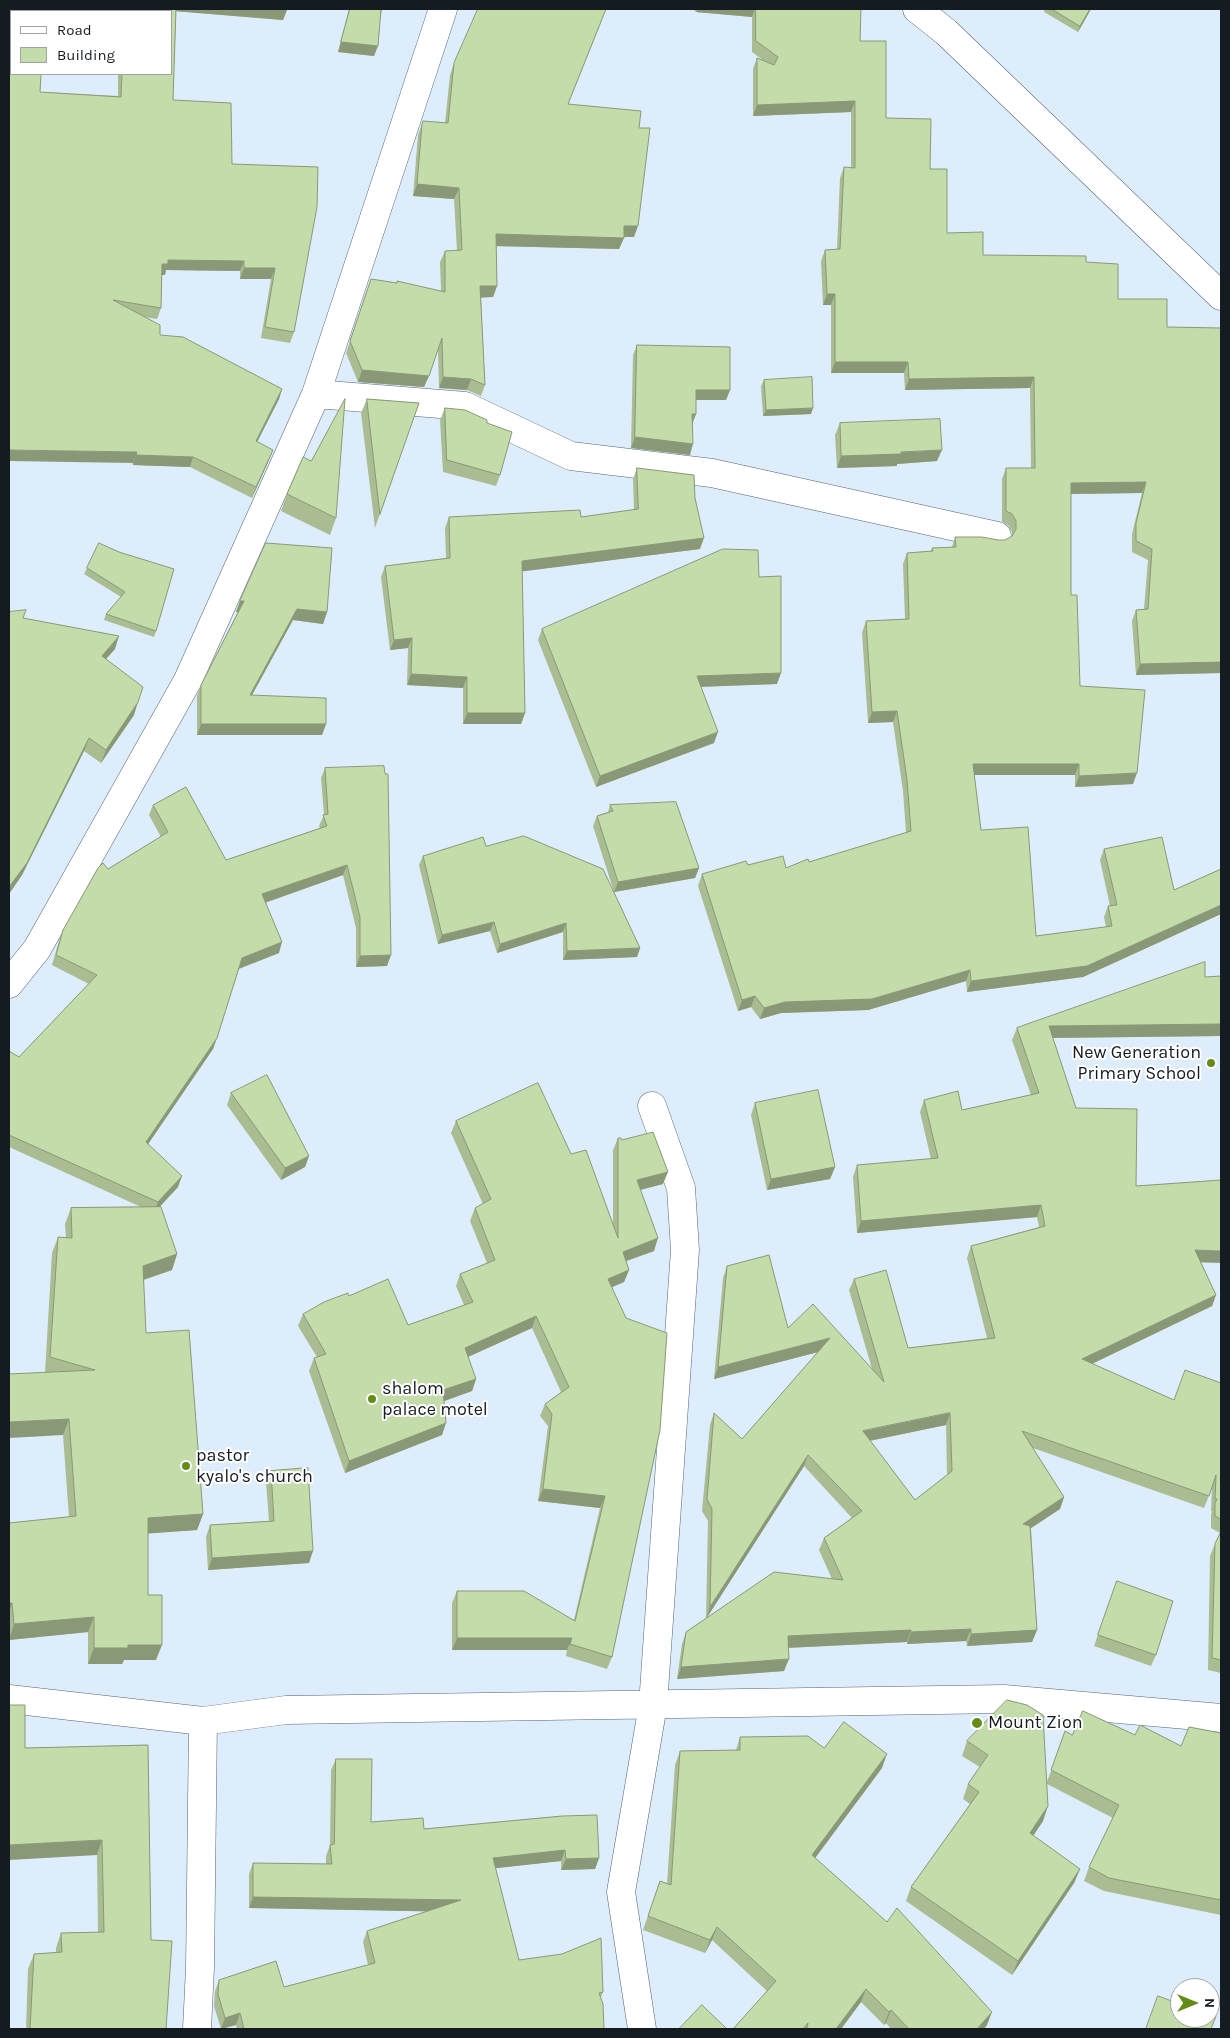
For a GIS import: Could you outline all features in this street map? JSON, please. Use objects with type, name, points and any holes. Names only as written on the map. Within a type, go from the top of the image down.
[{"type":"street","points":[[9,984],[37,949],[188,680],[316,394],[443,9]]},
{"type":"street","points":[[917,9],[946,32],[1221,296]]},
{"type":"street","points":[[316,394],[465,406],[571,456],[712,474],[997,536]]},
{"type":"street","points":[[642,2029],[621,1892],[653,1705],[685,1250],[681,1188],[652,1106]]},
{"type":"street","points":[[9,1699],[203,1721],[286,1710],[1004,1699],[1221,1718]]},
{"type":"street","points":[[197,2029],[200,1968],[203,1721]]},
{"type":"building","points":[[176,9],[173,100],[231,103],[232,164],[318,167],[317,207],[294,332],[265,327],[275,268],[244,268],[244,261],[168,260],[168,264],[162,264],[161,308],[113,300],[160,325],[160,335],[183,337],[282,389],[256,441],[273,450],[256,487],[193,457],[136,455],[137,452],[9,450],[9,29],[10,75],[41,75],[40,92],[121,97],[122,75],[172,75],[172,10],[138,10]]},
{"type":"building","points":[[350,9],[381,9],[378,46],[341,42]]},
{"type":"building","points":[[478,9],[606,9],[568,104],[641,111],[639,128],[650,128],[638,226],[624,226],[624,238],[496,234],[497,286],[480,286],[485,385],[471,379],[443,377],[442,338],[429,376],[362,370],[350,341],[371,279],[397,283],[397,281],[445,292],[445,251],[462,250],[459,188],[417,184],[423,121],[448,123],[454,63]]},
{"type":"building","points":[[756,9],[861,9],[860,41],[886,41],[886,118],[931,119],[930,169],[947,169],[947,233],[983,232],[983,255],[1086,256],[1086,262],[1118,264],[1118,299],[1167,299],[1167,327],[1221,328],[1221,662],[1140,664],[1136,610],[1148,609],[1152,549],[1136,541],[1136,523],[1146,482],[1071,483],[1071,595],[1077,595],[1080,686],[1145,690],[1137,773],[1079,776],[1079,764],[973,764],[981,830],[1028,827],[1036,936],[1112,926],[1108,906],[1117,905],[1104,849],[1162,837],[1174,890],[1221,869],[1221,905],[1087,966],[971,981],[970,970],[872,999],[785,1002],[764,1008],[755,996],[742,1000],[702,874],[746,861],[748,865],[783,856],[786,868],[808,859],[809,862],[911,831],[907,780],[897,711],[872,712],[866,621],[909,619],[907,553],[933,551],[932,548],[956,547],[955,537],[982,537],[1005,540],[1012,536],[1016,529],[1016,521],[1012,514],[1006,511],[1006,468],[1035,468],[1034,377],[909,379],[908,362],[835,362],[835,294],[827,294],[825,250],[840,249],[844,167],[855,168],[855,101],[757,105],[757,58],[774,65],[778,57],[756,41]]},
{"type":"building","points":[[1052,9],[1090,9],[1080,26]]},
{"type":"building","points":[[637,345],[730,347],[730,390],[696,390],[696,414],[692,414],[693,444],[635,437]]},
{"type":"building","points":[[812,377],[813,408],[766,410],[764,380]]},
{"type":"building","points":[[345,399],[336,518],[287,494],[303,457],[311,461]]},
{"type":"building","points":[[367,399],[419,403],[380,514]]},
{"type":"building","points":[[445,408],[465,410],[487,420],[487,423],[512,432],[500,475],[447,460]]},
{"type":"building","points":[[940,419],[942,450],[901,452],[901,454],[841,456],[840,423]]},
{"type":"building","points":[[637,468],[694,475],[695,498],[704,538],[522,561],[525,713],[467,713],[467,677],[411,674],[412,638],[394,640],[385,566],[450,558],[449,517],[580,510],[581,517],[638,509]]},
{"type":"building","points":[[99,543],[119,552],[174,569],[156,631],[106,614],[125,592],[87,568]]},
{"type":"building","points":[[266,543],[332,548],[327,612],[297,609],[250,695],[326,698],[326,724],[201,724],[201,685],[244,601],[240,601]]},
{"type":"building","points":[[723,549],[758,550],[759,577],[781,576],[781,673],[697,676],[718,732],[600,776],[542,629]]},
{"type":"building","points":[[26,610],[23,618],[119,636],[102,656],[143,687],[138,702],[106,750],[89,738],[27,863],[9,887],[9,612]]},
{"type":"building","points":[[384,766],[385,774],[388,774],[391,955],[360,956],[360,917],[347,865],[262,894],[282,942],[242,958],[217,1038],[146,1142],[182,1176],[158,1202],[9,1135],[9,1051],[19,1057],[97,975],[56,955],[63,930],[98,868],[103,863],[108,869],[168,832],[153,805],[186,787],[226,860],[327,826],[323,815],[328,814],[325,768]]},
{"type":"building","points":[[676,802],[699,868],[618,882],[597,816],[613,811],[610,805]]},
{"type":"building","points":[[524,836],[603,869],[640,948],[567,951],[566,923],[500,944],[494,922],[442,935],[423,856],[483,837],[486,846]]},
{"type":"building","points":[[1205,962],[1205,977],[1221,976],[1221,1024],[1049,1026],[1076,1108],[1137,1109],[1136,1186],[1221,1180],[1221,1251],[1195,1250],[1216,1295],[1082,1359],[1174,1400],[1185,1370],[1221,1383],[1221,1519],[1215,1516],[1215,1503],[1217,1499],[1215,1499],[1216,1475],[1209,1496],[1022,1431],[1064,1497],[1023,1524],[1030,1526],[1037,1630],[971,1634],[971,1629],[911,1632],[911,1630],[788,1636],[789,1659],[681,1667],[686,1632],[774,1572],[843,1580],[824,1538],[862,1511],[808,1455],[710,1607],[712,1509],[707,1499],[714,1413],[742,1439],[830,1338],[718,1367],[727,1266],[769,1255],[788,1328],[813,1304],[884,1382],[854,1279],[886,1270],[908,1348],[995,1338],[971,1246],[1045,1226],[1041,1205],[861,1221],[857,1165],[938,1158],[924,1100],[958,1091],[962,1110],[1039,1093],[1017,1028]],"holes":[[[950,1413],[952,1471],[915,1500],[863,1431]]]},
{"type":"building","points":[[267,1075],[309,1156],[285,1168],[231,1093]]},
{"type":"building","points":[[538,1083],[571,1154],[586,1150],[618,1238],[618,1138],[622,1140],[653,1132],[668,1172],[637,1180],[658,1238],[623,1252],[629,1270],[608,1279],[626,1318],[667,1333],[660,1430],[612,1657],[570,1644],[572,1638],[457,1638],[457,1591],[524,1591],[575,1621],[605,1496],[543,1489],[552,1414],[545,1404],[569,1387],[536,1316],[465,1348],[476,1379],[443,1390],[446,1423],[349,1461],[314,1358],[326,1354],[303,1314],[324,1302],[348,1293],[349,1296],[388,1279],[408,1325],[473,1302],[460,1274],[495,1260],[475,1208],[491,1199],[456,1121]]},
{"type":"building","points":[[818,1090],[835,1167],[771,1179],[755,1103]]},
{"type":"building","points":[[161,1207],[177,1254],[143,1266],[146,1333],[189,1330],[203,1514],[148,1518],[148,1595],[162,1595],[162,1645],[94,1648],[94,1617],[14,1624],[12,1603],[9,1603],[9,1523],[76,1516],[69,1419],[9,1422],[9,1374],[95,1370],[50,1357],[58,1237],[72,1238],[71,1208]]},
{"type":"building","points":[[308,1468],[313,1551],[212,1558],[210,1525],[274,1521],[271,1471]]},
{"type":"building","points":[[1221,1532],[1221,1660],[1212,1658],[1215,1544]]},
{"type":"building","points":[[1117,1581],[1173,1601],[1156,1655],[1098,1635]]},
{"type":"building","points":[[1007,1700],[1027,1705],[1043,1715],[1048,1806],[1030,1833],[1080,1869],[1018,1961],[911,1887],[979,1792],[968,1784],[988,1755],[967,1741]]},
{"type":"building","points":[[9,1705],[25,1705],[25,1748],[148,1745],[151,1940],[172,1941],[166,2029],[30,2029],[34,1954],[62,1952],[61,1933],[104,1932],[102,1840],[9,1845]]},
{"type":"building","points":[[1083,1711],[1135,1735],[1140,1725],[1181,1746],[1189,1727],[1221,1733],[1221,1900],[1109,1878],[1089,1867],[1119,1805],[1051,1770],[1065,1731],[1072,1735]]},
{"type":"building","points":[[844,1722],[887,1754],[812,1855],[887,1922],[897,1908],[992,2012],[977,2029],[909,2029],[891,2010],[889,2012],[866,1989],[836,2029],[807,2029],[808,2023],[803,2029],[733,2029],[776,1981],[717,1927],[710,1940],[648,1916],[660,1881],[671,1885],[680,1751],[740,1750],[740,1737],[808,1736],[824,1748]]},
{"type":"building","points":[[336,1759],[372,1759],[371,1822],[423,1818],[424,1829],[562,1816],[597,1815],[599,1858],[566,1859],[565,1850],[493,1858],[519,1960],[562,1954],[601,1938],[603,1992],[599,1993],[603,2004],[604,2029],[244,2029],[240,2013],[225,2018],[218,1994],[219,1980],[276,1961],[284,1987],[375,1963],[367,1931],[461,1900],[253,1897],[253,1863],[332,1864],[330,1845],[334,1844]]},
{"type":"building","points":[[1158,1996],[1170,2000],[1170,2028],[1211,2028],[1211,2029],[1146,2029]]},
{"type":"building","points":[[702,2005],[727,2029],[679,2029]]},
{"type":"place","name":"New Generation Primary School","points":[[1211,1063]]},
{"type":"place","name":"shalom palace motel","points":[[372,1399]]},
{"type":"place","name":"pastor kyalo's church","points":[[186,1466]]},
{"type":"place","name":"Mount Zion","points":[[977,1723]]}]
